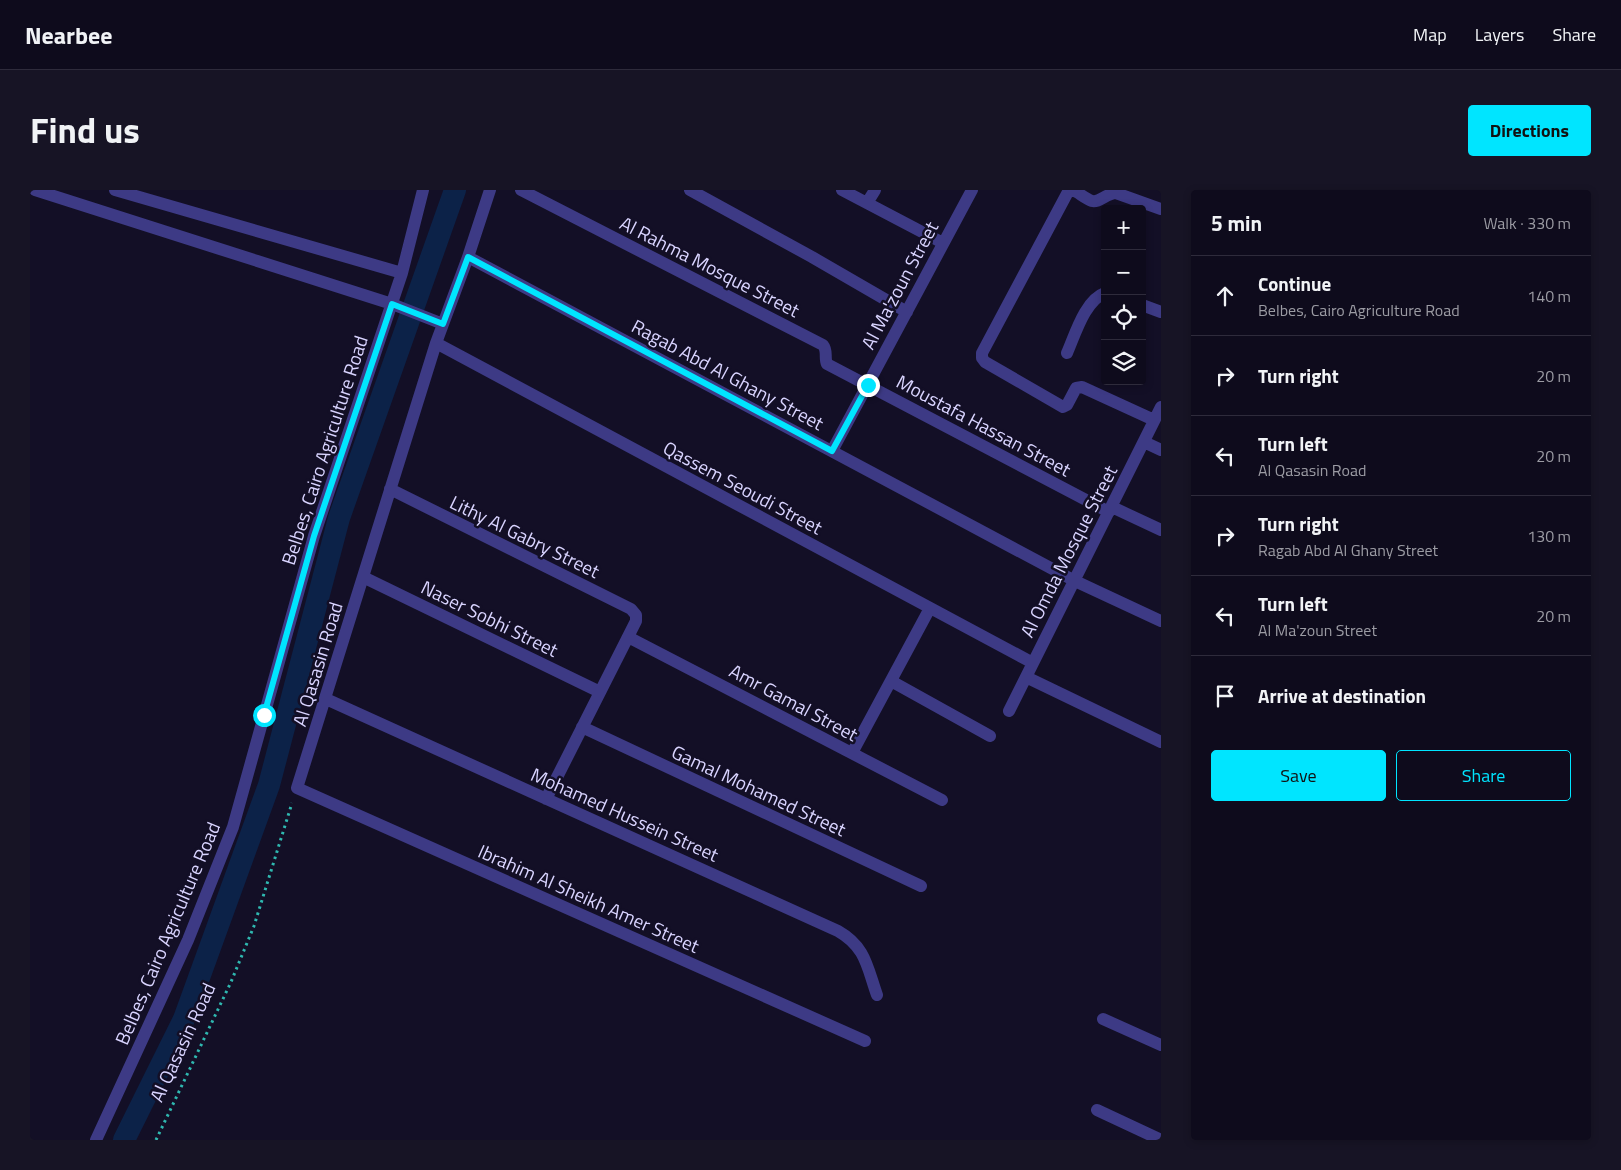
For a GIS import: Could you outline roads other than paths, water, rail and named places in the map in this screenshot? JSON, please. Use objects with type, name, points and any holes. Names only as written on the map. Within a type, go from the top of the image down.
[{"type":"street","points":[[35,190],[392,304],[443,324]]},
{"type":"street","points":[[115,190],[402,273]]},
{"type":"street","name":"Belbes, Cairo Agriculture Road","points":[[96,1140],[188,940],[233,828],[314,536],[402,273],[423,190]]},
{"type":"street","name":"Al Qasasin Road","points":[[297,788],[436,343],[468,257],[490,190]]},
{"type":"street","name":"Al Rahma Mosque Street","points":[[521,190],[823,345],[826,349],[825,360],[828,364],[868,385]]},
{"type":"street","points":[[690,190],[907,312]]},
{"type":"street","points":[[842,190],[943,243]]},
{"type":"street","points":[[867,204],[875,190]]},
{"type":"street","name":"Al Ma'zoun Street","points":[[832,451],[972,190]]},
{"type":"street","points":[[1154,420],[1082,387],[1076,388],[1067,404],[1063,407],[985,362],[982,358],[982,353],[1071,190],[1094,196],[1098,200],[1109,194],[1116,193],[1161,209]]},
{"type":"street","name":"Ragab Abd Al Ghany Street","points":[[468,257],[1075,581],[1161,621]]},
{"type":"street","points":[[1067,353],[1086,311],[1093,300],[1102,295]]},
{"type":"street","points":[[1146,306],[1161,312]]},
{"type":"street","name":"Qassem Seoudi Street","points":[[436,343],[1033,663]]},
{"type":"street","name":"Moustafa Hassan Street","points":[[868,385],[1110,509],[1161,530]]},
{"type":"street","name":"Al Omda Mosque Street","points":[[1008,711],[1161,407]]},
{"type":"street","points":[[1144,442],[1161,450]]},
{"type":"street","name":"Lithy Al Gabry Street","points":[[390,489],[631,609],[635,613],[636,621],[628,636]]},
{"type":"street","name":"Naser Sobhi Street","points":[[363,577],[600,692]]},
{"type":"street","points":[[852,753],[930,608]]},
{"type":"street","points":[[546,799],[628,636]]},
{"type":"street","name":"Amr Gamal Street","points":[[628,636],[942,800]]},
{"type":"street","points":[[1026,677],[1161,742]]},
{"type":"street","points":[[891,682],[990,736]]},
{"type":"street","name":"Mohamed Hussein Street","points":[[326,699],[848,937],[857,944],[863,954],[877,995]]},
{"type":"street","name":"Gamal Mohamed Street","points":[[582,727],[920,886]]},
{"type":"street","name":"Ibrahim Al Sheikh Amer Street","points":[[297,788],[865,1041]]},
{"type":"street","points":[[1103,1019],[1161,1045]]},
{"type":"street","points":[[1097,1110],[1161,1140]]},
{"type":"waterway","points":[[124,1140],[184,1019],[269,785],[339,518],[455,190]]}]
